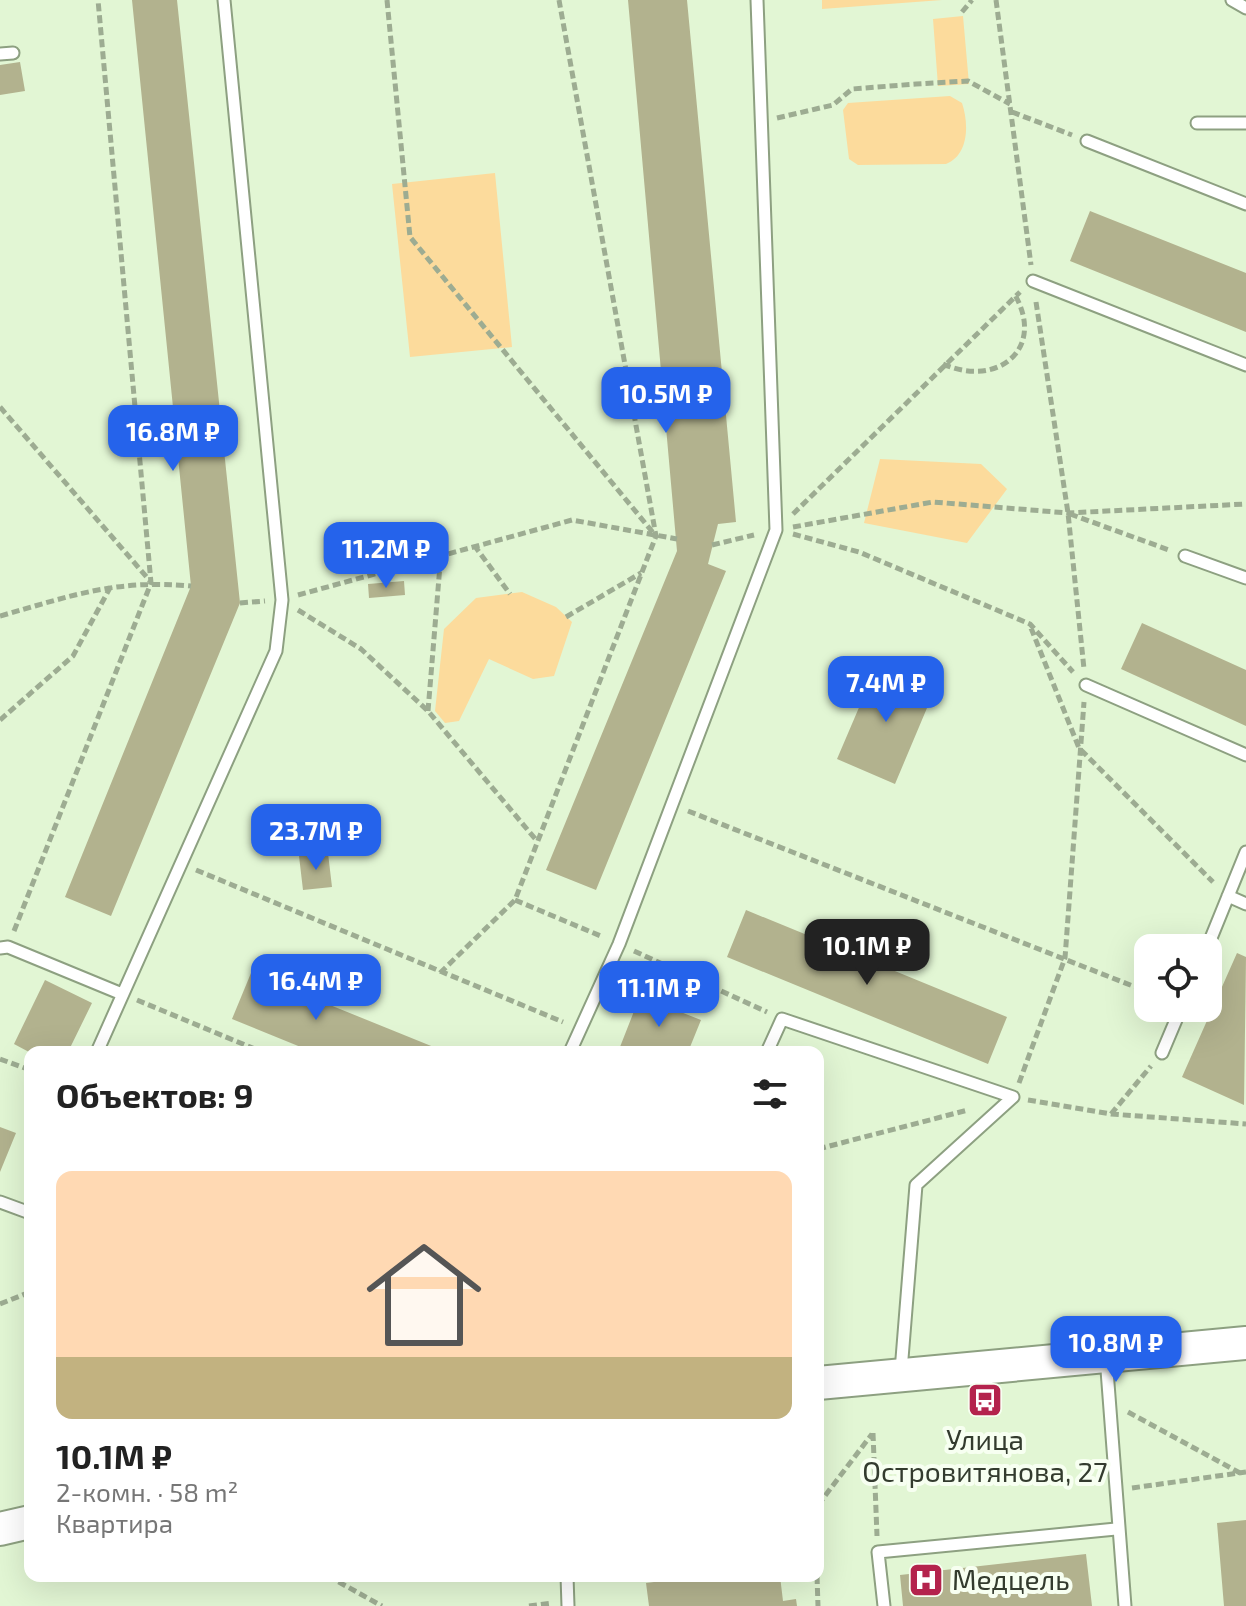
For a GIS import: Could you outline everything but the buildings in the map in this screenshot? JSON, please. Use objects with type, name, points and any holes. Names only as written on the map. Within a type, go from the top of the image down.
[{"type":"main road","points":[[824,1382],[1246,1343]]},
{"type":"main road","points":[[0,1529],[24,1523]]},
{"type":"lane","points":[[100,1046],[276,651],[282,600],[224,0]]},
{"type":"lane","points":[[572,1046],[619,944],[776,530],[757,0]]},
{"type":"lane","points":[[1232,0],[1246,8]]},
{"type":"lane","points":[[0,54],[13,53]]},
{"type":"lane","points":[[1197,123],[1246,123]]},
{"type":"lane","points":[[1087,141],[1246,204]]},
{"type":"lane","points":[[1033,281],[1246,365]]},
{"type":"lane","points":[[1185,556],[1246,578]]},
{"type":"lane","points":[[1086,685],[1246,755]]},
{"type":"lane","points":[[1213,934],[1246,852]]},
{"type":"lane","points":[[1228,896],[1246,904]]},
{"type":"lane","points":[[4,948],[122,994]]},
{"type":"lane","points":[[770,1046],[782,1019],[1013,1097],[916,1185],[901,1376]]},
{"type":"lane","points":[[1162,1053],[1175,1022]]},
{"type":"lane","points":[[0,1202],[24,1211]]},
{"type":"lane","points":[[1106,1357],[1112,1403],[1116,1529],[1125,1606]]},
{"type":"lane","points":[[884,1606],[878,1552],[1116,1529]]},
{"type":"lane","points":[[567,1582],[568,1606]]},
{"type":"path","points":[[4,948],[151,583],[98,0]]},
{"type":"path","points":[[387,0],[410,237],[656,536]]},
{"type":"path","points":[[440,973],[515,900],[656,536],[559,0]]},
{"type":"path","points":[[962,12],[972,0]]},
{"type":"path","points":[[996,0],[1033,281],[1068,513],[1086,685],[1065,958],[1013,1097]]},
{"type":"path","points":[[762,122],[833,105],[852,89],[968,81],[1011,108],[1087,141]]},
{"type":"path","points":[[776,530],[943,364],[1033,281]]},
{"type":"path","points":[[943,364],[974,374],[1006,363],[1021,343],[1024,331],[1021,306],[1015,295]]},
{"type":"path","points":[[0,407],[151,583]]},
{"type":"path","points":[[712,545],[776,530],[933,502],[1068,513],[1246,504]]},
{"type":"path","points":[[1068,513],[1185,556]]},
{"type":"path","points":[[240,603],[282,600],[441,553],[572,520],[677,539]]},
{"type":"path","points":[[776,530],[859,552],[1030,624],[1086,685]]},
{"type":"path","points":[[474,545],[510,594]]},
{"type":"path","points":[[428,711],[441,553]]},
{"type":"path","points":[[566,617],[642,572]]},
{"type":"path","points":[[0,616],[112,585],[151,583],[191,586]]},
{"type":"path","points":[[0,720],[73,656],[112,585]]},
{"type":"path","points":[[282,600],[361,649],[428,711],[537,841]]},
{"type":"path","points":[[1030,624],[1079,748],[1228,896]]},
{"type":"path","points":[[671,804],[1134,986]]},
{"type":"path","points":[[183,865],[579,1029]]},
{"type":"path","points":[[515,900],[782,1019]]},
{"type":"path","points":[[122,994],[248,1046]]},
{"type":"path","points":[[1111,1114],[1162,1053]]},
{"type":"path","points":[[0,1059],[24,1068]]},
{"type":"path","points":[[824,1147],[1013,1097],[1111,1114],[1246,1124]]},
{"type":"path","points":[[0,1304],[24,1294]]},
{"type":"path","points":[[1112,1403],[1243,1472]]},
{"type":"path","points":[[824,1497],[873,1433],[878,1552]]},
{"type":"path","points":[[1144,1487],[1243,1472]]},
{"type":"path","points":[[339,1582],[382,1606]]},
{"type":"path","points":[[817,1582],[818,1606]]},
{"type":"shaded area","points":[[822,0],[942,0],[822,9]]},
{"type":"shaded area","points":[[963,16],[969,84],[938,86],[933,19]]},
{"type":"shaded area","points":[[950,96],[962,103],[966,120],[963,146],[954,160],[946,164],[858,165],[849,159],[843,110],[848,103]]},
{"type":"shaded area","points":[[495,173],[512,347],[410,357],[392,184]]},
{"type":"shaded area","points":[[880,459],[981,464],[1007,489],[967,543],[864,523]]},
{"type":"shaded area","points":[[522,592],[556,607],[572,622],[554,676],[533,679],[489,659],[459,721],[445,723],[435,711],[444,629],[476,598]]},
{"type":"place","name":"Улица Островитянова, 27","points":[[985,1400]]},
{"type":"place","name":"Медцель","points":[[926,1580]]}]
